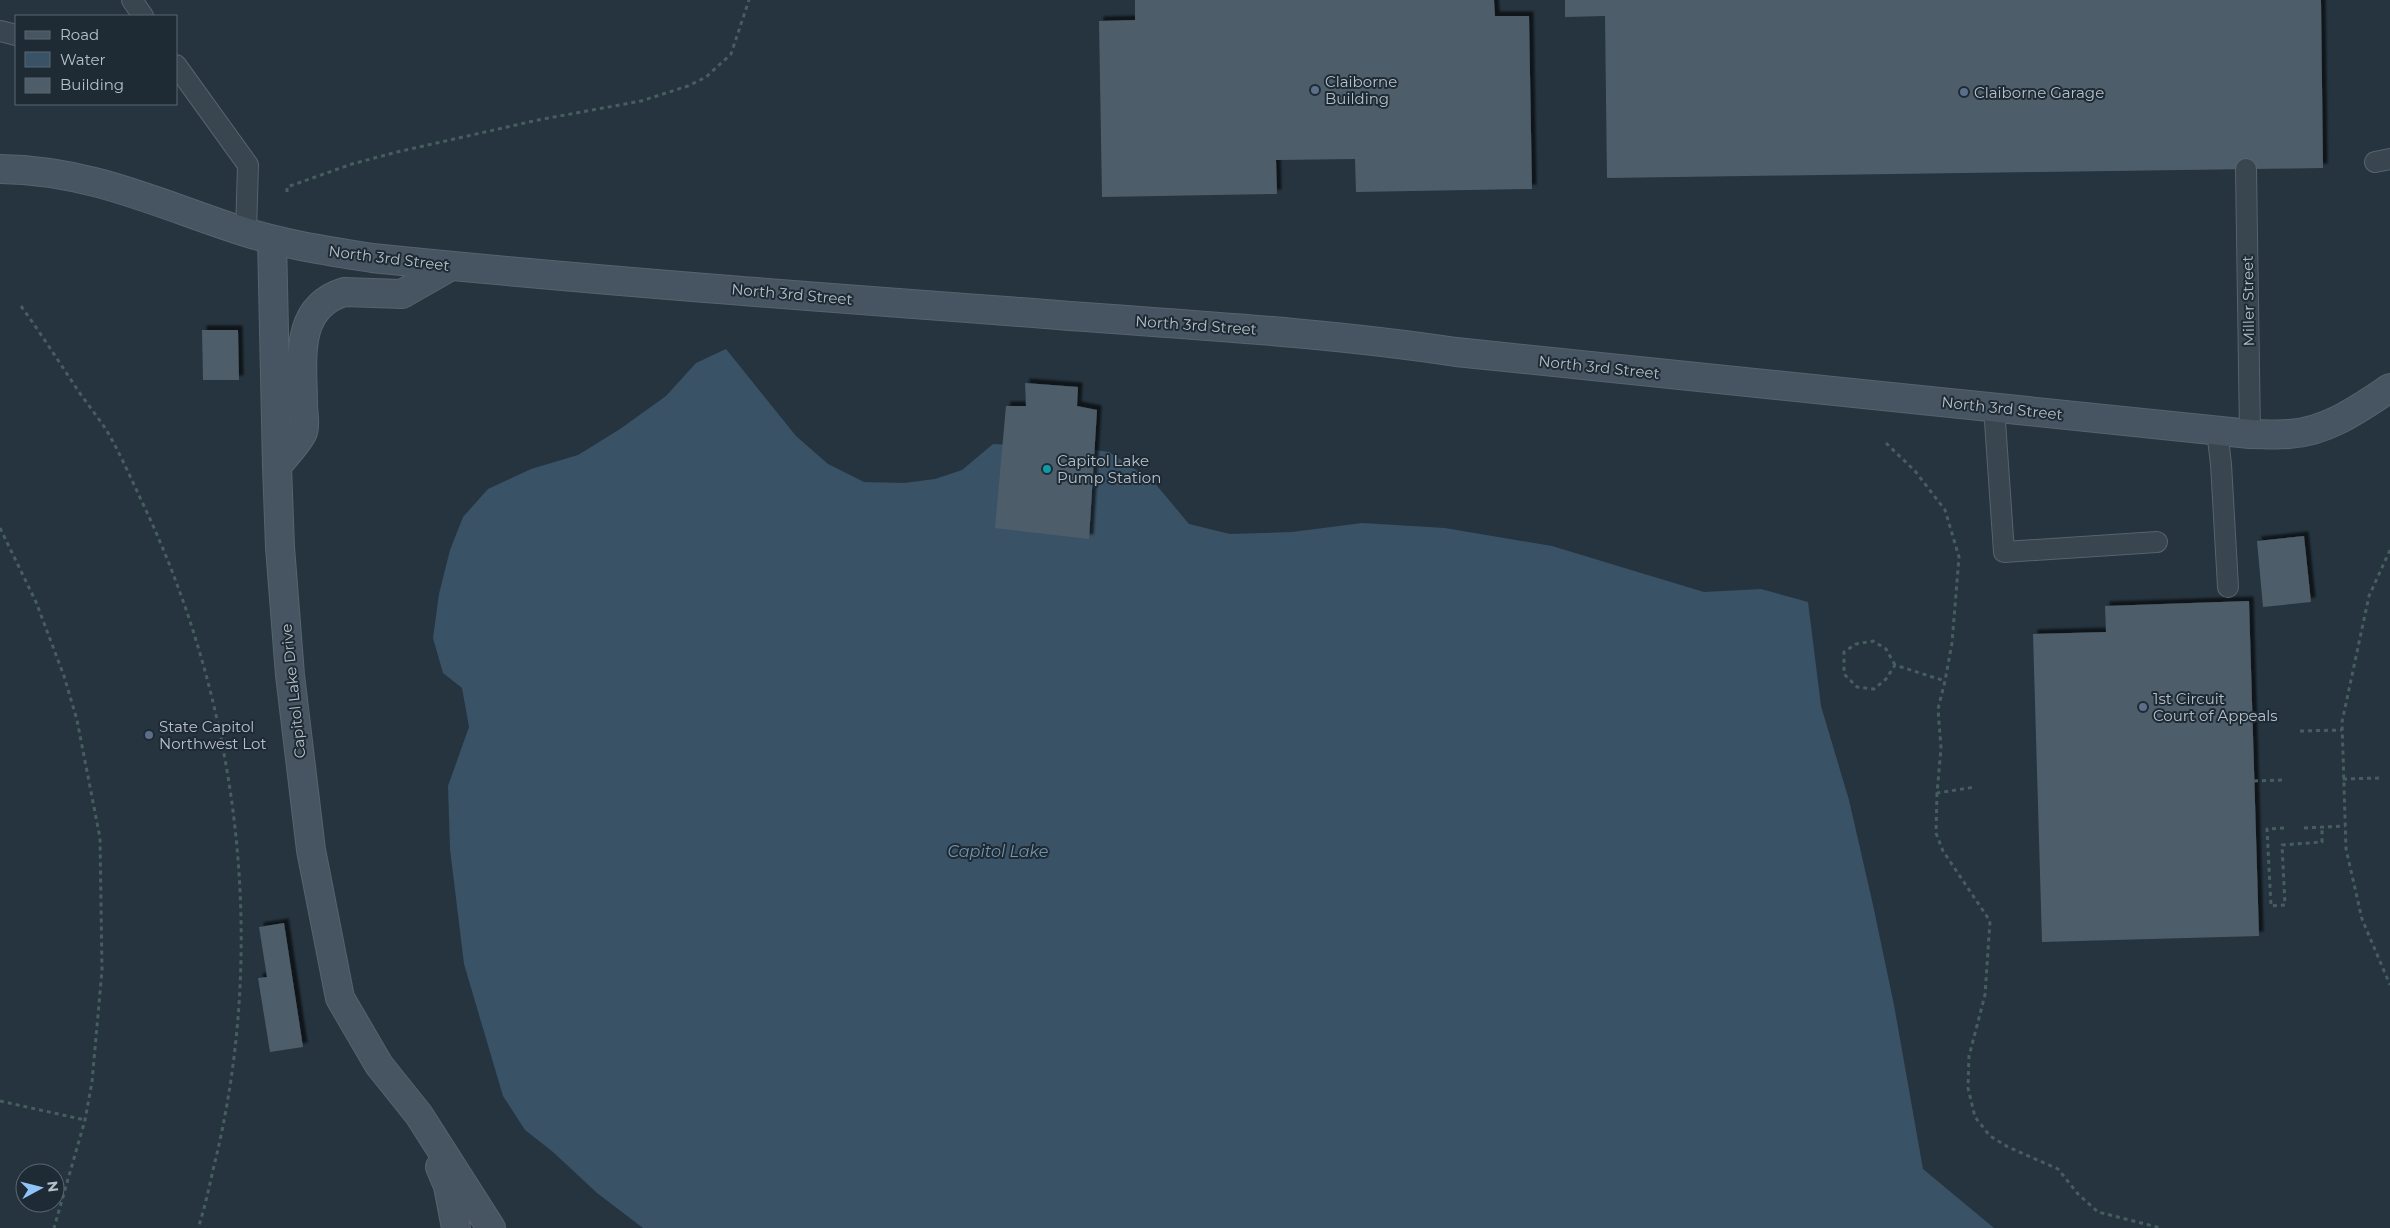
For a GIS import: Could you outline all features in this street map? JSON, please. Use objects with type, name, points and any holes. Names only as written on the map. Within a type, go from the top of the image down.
[{"type":"main road","name":"North 3rd Street","points":[[0,169],[57,173],[94,180],[272,240],[372,258],[452,266],[1254,329],[1402,344],[1456,352],[2217,431],[2250,434],[2291,434],[2320,428],[2363,406],[2390,388]]},
{"type":"main road","name":"Capitol Lake Drive","points":[[272,240],[280,547],[290,675],[311,850],[340,998],[379,1065],[419,1115],[491,1228]]},
{"type":"main road","points":[[277,466],[303,431],[303,354],[308,319],[314,311],[336,295],[344,292],[402,294],[452,266]]},
{"type":"main road","name":"Capitol Lake Drive","points":[[419,1115],[448,1186],[456,1228]]},
{"type":"lane","points":[[132,0],[142,15]]},
{"type":"lane","points":[[0,31],[15,35]]},
{"type":"lane","points":[[178,70],[184,84],[248,165],[246,232]]},
{"type":"lane","name":"Miller Street","points":[[2246,169],[2250,434]]},
{"type":"lane","points":[[1994,407],[2004,552],[2158,542]]},
{"type":"lane","points":[[2217,431],[2228,588]]},
{"type":"path","points":[[287,192],[287,187],[305,180],[352,164],[397,152],[538,120],[641,100],[688,86],[706,77],[730,54],[749,0]]},
{"type":"path","points":[[21,306],[54,351],[107,431],[128,474],[174,571],[190,616],[214,706],[239,859],[242,956],[232,1076],[223,1129],[198,1228]]},
{"type":"path","points":[[1886,443],[1915,471],[1945,510],[1959,557],[1952,643],[1938,709],[1941,748],[1936,833],[1943,851],[1990,921],[1985,995],[1969,1056],[1968,1088],[1975,1117],[1990,1136],[2008,1147],[2058,1169],[2078,1194],[2098,1212],[2161,1228]]},
{"type":"path","points":[[0,528],[36,602],[64,676],[77,720],[100,838],[102,970],[92,1082],[85,1120],[54,1228]]},
{"type":"path","points":[[2390,550],[2369,596],[2351,670],[2342,730],[2346,849],[2362,919],[2390,985]]},
{"type":"path","points":[[1895,665],[1886,679],[1874,689],[1857,687],[1844,674],[1844,652],[1856,644],[1873,641],[1886,649],[1895,665],[1945,681]]},
{"type":"path","points":[[2300,731],[2342,730]]},
{"type":"path","points":[[2343,779],[2381,778]]},
{"type":"path","points":[[2254,781],[2282,780]]},
{"type":"path","points":[[1937,794],[1975,787]]},
{"type":"path","points":[[2304,828],[2345,826]]},
{"type":"path","points":[[2284,828],[2268,829],[2271,906],[2285,905],[2282,844],[2322,842],[2322,827]]},
{"type":"path","points":[[0,1101],[85,1120]]},
{"type":"water","name":"Capitol Lake","points":[[726,349],[796,436],[828,464],[864,482],[904,483],[935,479],[962,470],[993,444],[1089,449],[1109,452],[1153,481],[1189,524],[1230,534],[1292,532],[1362,523],[1445,528],[1552,546],[1704,592],[1761,589],[1808,602],[1821,706],[1849,800],[1873,905],[1894,1005],[1923,1169],[1994,1228],[643,1228],[597,1193],[553,1152],[525,1130],[503,1096],[464,964],[450,849],[448,786],[469,727],[462,688],[443,673],[433,638],[439,594],[450,550],[463,517],[488,489],[531,469],[578,455],[620,429],[666,396],[696,363]]},
{"type":"building","name":"Claiborne Building","points":[[1135,0],[1494,0],[1495,16],[1529,16],[1532,189],[1356,192],[1355,159],[1276,160],[1277,194],[1102,197],[1099,21],[1135,20]]},
{"type":"building","name":"Claiborne Garage","points":[[1565,0],[2321,0],[2323,168],[1607,178],[1605,16],[1565,17]]},
{"type":"building","points":[[202,330],[238,330],[239,380],[203,380]]},
{"type":"building","name":"Capitol Lake Pump Station","points":[[1025,383],[1078,387],[1077,406],[1097,410],[1089,539],[995,528],[1006,406],[1026,406]]},
{"type":"building","points":[[2304,536],[2311,602],[2263,607],[2257,541]]},
{"type":"building","name":"1st Circuit Court of Appeals","points":[[2249,601],[2259,936],[2042,942],[2033,634],[2106,632],[2105,606]]},
{"type":"building","points":[[284,923],[303,1047],[270,1052],[258,978],[267,977],[259,927]]},
{"type":"place","name":"Claiborne Building","points":[[1315,90]]},
{"type":"place","name":"Claiborne Garage","points":[[1964,92]]},
{"type":"place","name":"Capitol Lake Pump Station","points":[[1047,469]]},
{"type":"place","name":"1st Circuit Court of Appeals","points":[[2143,707]]},
{"type":"place","name":"State Capitol Northwest Lot","points":[[149,735]]}]
